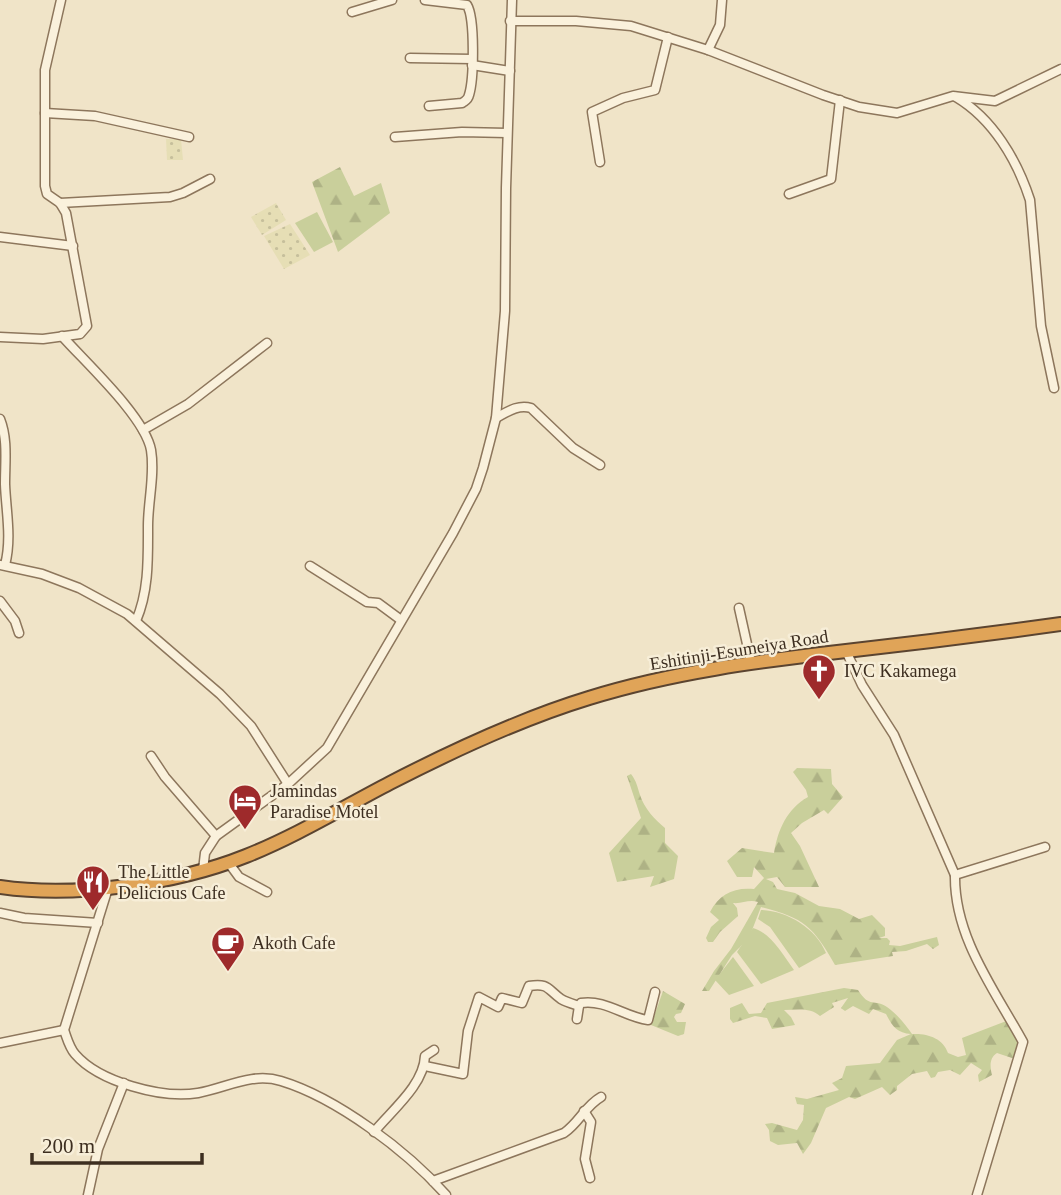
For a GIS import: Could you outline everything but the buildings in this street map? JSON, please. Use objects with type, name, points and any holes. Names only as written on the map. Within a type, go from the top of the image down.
[{"type":"highway","name":"Eshitinji-Esumeiya Road","points":[[0,887],[56,891],[108,888],[203,870],[284,839],[479,740],[545,712],[684,673],[751,662],[1061,624]]},
{"type":"street","points":[[0,337],[43,339],[80,334],[87,326],[66,213],[60,203],[47,194],[45,186],[45,70],[61,0]]},
{"type":"street","points":[[352,12],[392,0]]},
{"type":"street","points":[[425,0],[467,5],[470,10],[472,62],[466,101],[429,106]]},
{"type":"street","points":[[203,870],[205,853],[216,836],[288,784],[327,748],[476,489],[490,448],[496,418],[505,311],[512,0]]},
{"type":"street","points":[[708,50],[720,25],[722,0]]},
{"type":"street","points":[[510,22],[576,21],[631,26],[708,50],[859,107],[897,113],[953,96],[995,100],[1061,69]]},
{"type":"street","points":[[600,162],[592,112],[623,98],[655,90],[668,37]]},
{"type":"street","points":[[410,58],[472,62],[510,71]]},
{"type":"street","points":[[953,96],[970,105],[986,120],[1016,164],[1026,187],[1030,200],[1041,326],[1054,388]]},
{"type":"street","points":[[789,194],[831,179],[840,100]]},
{"type":"street","points":[[45,113],[95,116],[189,137]]},
{"type":"street","points":[[394,137],[462,132],[507,133]]},
{"type":"street","points":[[60,203],[170,197],[210,179]]},
{"type":"street","points":[[0,237],[73,246]]},
{"type":"street","points":[[62,336],[123,403],[143,430],[151,450],[153,471],[148,510],[148,563],[144,603],[136,621]]},
{"type":"street","points":[[143,430],[188,404],[267,343]]},
{"type":"street","points":[[496,418],[516,408],[531,408],[573,448],[600,465]]},
{"type":"street","points":[[0,419],[5,442],[6,509],[10,535],[2,565],[42,574],[79,588],[101,598],[136,621],[220,694],[251,726],[288,784]]},
{"type":"street","points":[[310,566],[367,602],[378,603],[401,620]]},
{"type":"street","points":[[0,601],[15,621],[19,632]]},
{"type":"street","points":[[739,608],[751,662]]},
{"type":"street","points":[[846,651],[862,685],[894,736],[956,875],[955,897],[972,953],[1023,1042],[977,1195]]},
{"type":"street","points":[[151,756],[164,776],[216,836]]},
{"type":"street","points":[[956,875],[1045,847]]},
{"type":"street","points":[[228,862],[239,877],[267,892]]},
{"type":"street","points":[[108,888],[64,1030],[71,1049],[81,1060],[124,1083],[153,1092],[183,1095],[256,1077],[280,1080],[312,1094],[374,1132],[446,1195]]},
{"type":"street","points":[[0,913],[24,918],[98,923]]},
{"type":"street","points":[[425,1066],[463,1074],[468,1031],[479,997],[498,1007],[502,998],[522,1003],[529,986],[540,984],[551,988],[560,998],[579,1006]]},
{"type":"street","points":[[577,1019],[581,1003],[598,1003],[648,1020],[655,992]]},
{"type":"street","points":[[0,1043],[64,1030]]},
{"type":"street","points":[[374,1132],[414,1084],[425,1066],[425,1056],[434,1050]]},
{"type":"street","points":[[88,1195],[98,1149],[124,1083]]},
{"type":"street","points":[[433,1181],[564,1133],[601,1097]]},
{"type":"street","points":[[584,1111],[591,1122],[585,1159],[590,1178]]},
{"type":"shaded area","points":[[166,139],[181,139],[183,160],[167,160]]},
{"type":"shaded area","points":[[276,203],[286,220],[262,235],[251,217]]},
{"type":"shaded area","points":[[290,224],[310,255],[284,269],[264,236]]},
{"type":"green space","points":[[340,167],[354,196],[381,183],[390,213],[338,252],[312,182]]},
{"type":"green space","points":[[317,212],[333,242],[314,252],[295,223]]},
{"type":"green space","points":[[797,768],[831,769],[832,784],[843,797],[828,814],[824,810],[791,833],[819,887],[785,887],[777,877],[766,879],[773,882],[777,889],[795,893],[819,906],[840,909],[859,919],[872,915],[885,928],[885,936],[879,938],[887,938],[889,945],[900,946],[937,937],[939,945],[933,949],[927,944],[906,951],[892,952],[893,956],[835,965],[820,941],[806,926],[788,915],[761,907],[749,938],[732,955],[709,991],[702,991],[731,949],[758,902],[733,903],[738,916],[713,942],[708,942],[706,938],[711,927],[719,920],[710,912],[723,896],[740,889],[754,889],[764,878],[754,867],[752,877],[737,877],[727,861],[742,848],[774,853],[785,820],[794,807],[808,797],[793,772]]},
{"type":"green space","points":[[631,774],[647,809],[665,828],[665,843],[678,856],[674,879],[650,887],[654,876],[617,882],[609,853],[641,818],[627,776]]},
{"type":"green space","points":[[761,910],[790,917],[800,923],[815,936],[826,953],[799,968],[770,927],[758,919]]},
{"type":"green space","points":[[753,928],[771,940],[794,970],[761,984],[737,952]]},
{"type":"green space","points":[[733,957],[754,986],[729,995],[715,980]]},
{"type":"green space","points":[[844,988],[858,990],[869,1001],[887,1007],[901,1019],[912,1034],[934,1038],[948,1053],[958,1057],[966,1055],[962,1038],[1009,1020],[1020,1044],[1016,1057],[997,1053],[994,1055],[991,1060],[992,1075],[979,1082],[978,1075],[982,1070],[971,1063],[960,1075],[950,1070],[938,1072],[931,1078],[927,1071],[912,1074],[890,1095],[882,1087],[855,1099],[849,1097],[826,1108],[811,1143],[803,1154],[797,1143],[778,1145],[770,1141],[769,1130],[765,1124],[772,1123],[797,1130],[803,1120],[804,1105],[797,1104],[795,1097],[807,1099],[839,1090],[832,1083],[842,1078],[846,1066],[880,1063],[897,1040],[911,1034],[899,1030],[886,1014],[873,1009],[869,1014],[853,1006],[845,1011],[841,1008],[848,998],[832,1003],[834,1007],[820,1016],[808,1010],[784,1010],[795,1025],[772,1029],[767,1018],[755,1016],[733,1023],[730,1019],[730,1008],[742,1003],[749,1014],[761,1013],[767,1003]]},
{"type":"green space","points":[[663,991],[685,1004],[681,1013],[674,1017],[677,1022],[686,1022],[684,1034],[678,1036],[651,1025]]},
{"type":"place","name":"IVC Kakamega","points":[[819,701]]},
{"type":"place","name":"Jamindas Paradise Motel","points":[[245,831]]},
{"type":"place","name":"The Little Delicious Cafe","points":[[93,912]]},
{"type":"place","name":"Akoth Cafe","points":[[228,973]]}]
